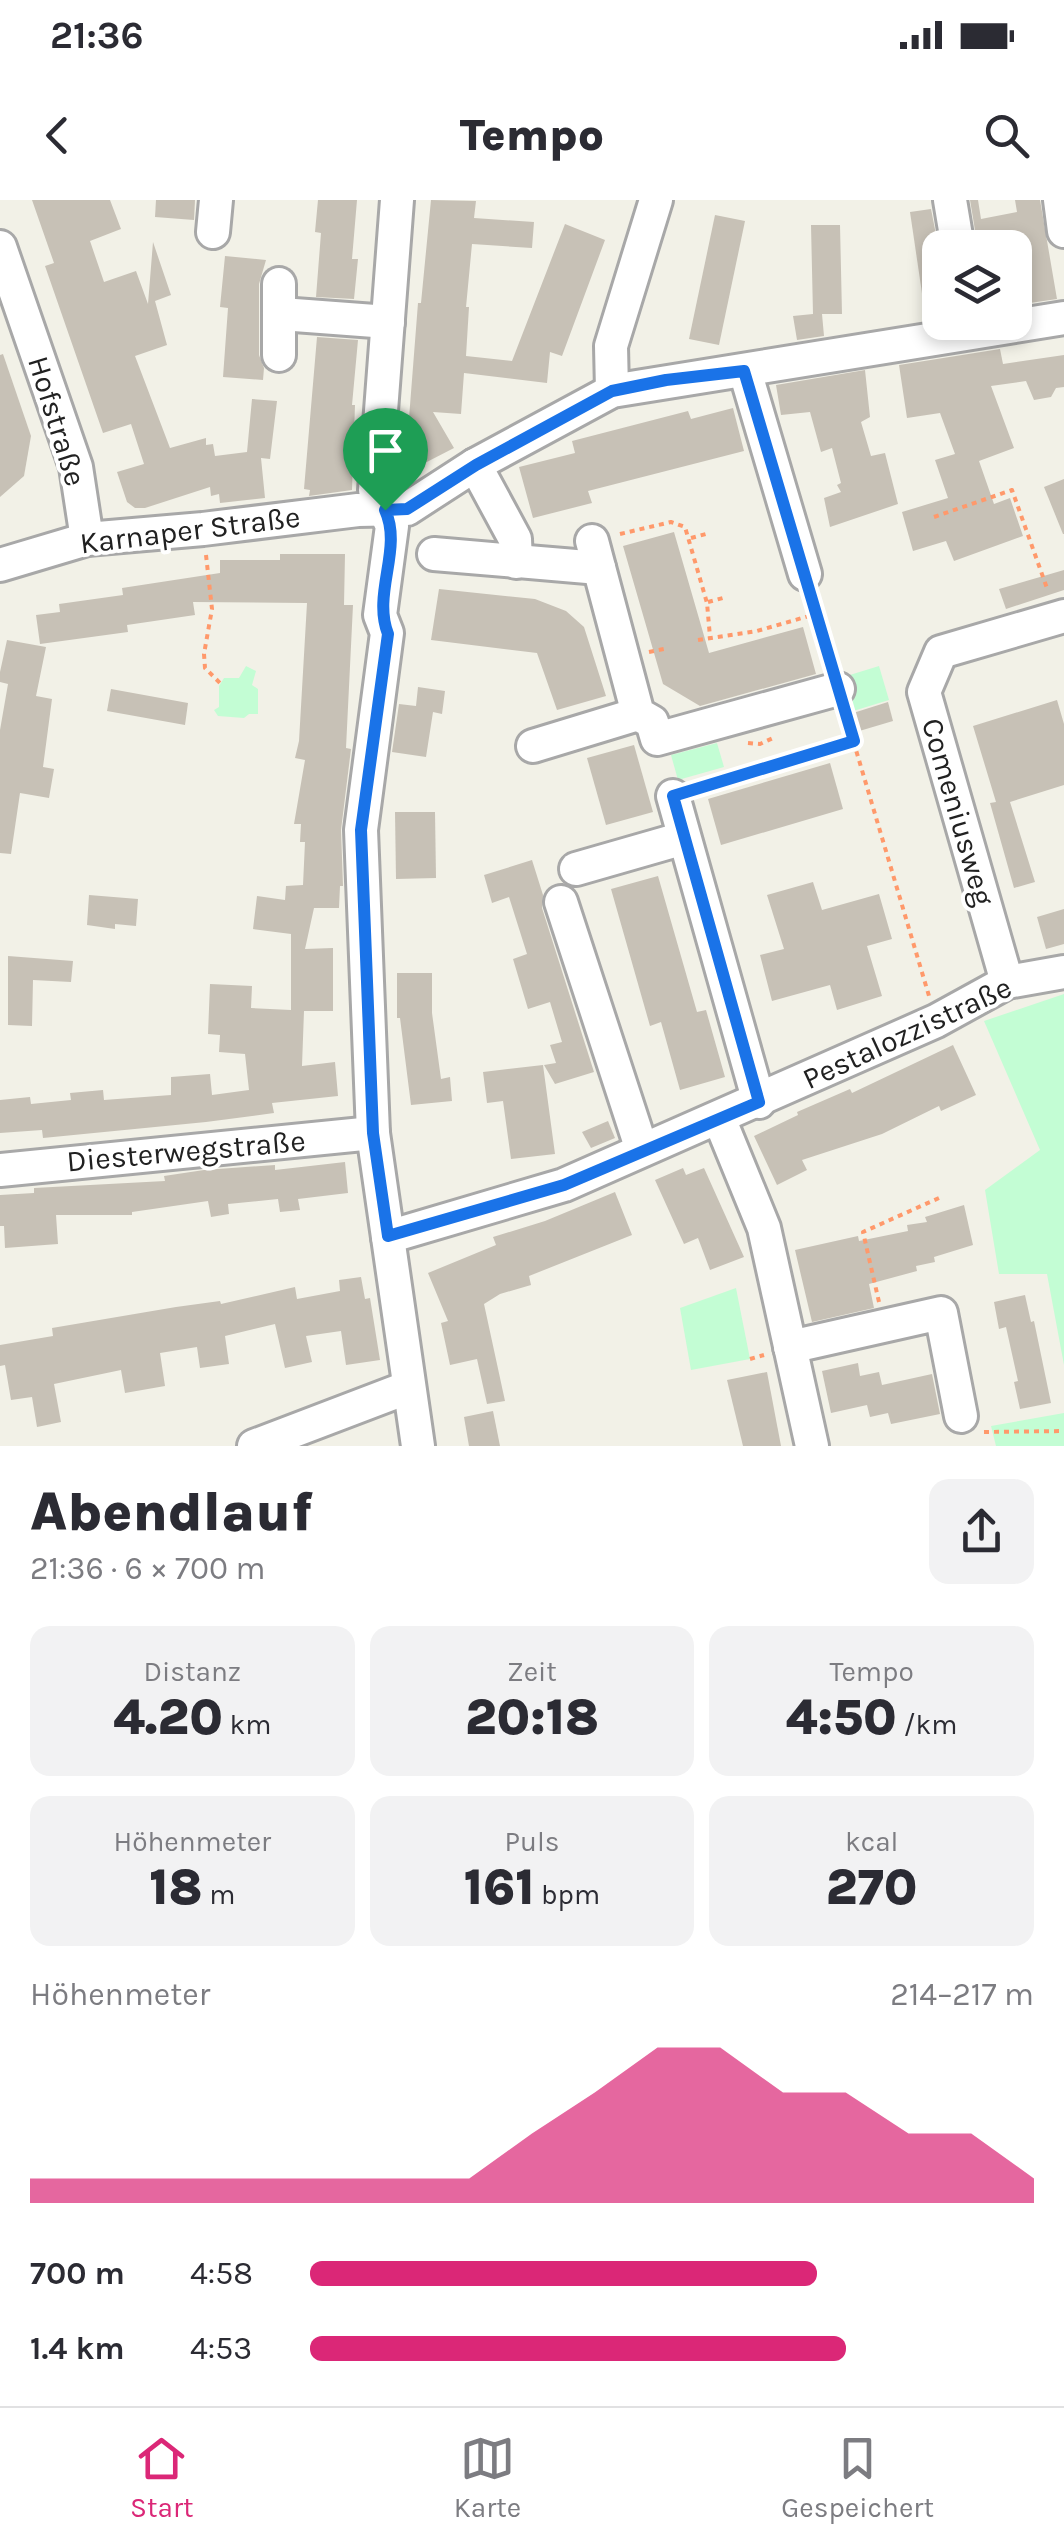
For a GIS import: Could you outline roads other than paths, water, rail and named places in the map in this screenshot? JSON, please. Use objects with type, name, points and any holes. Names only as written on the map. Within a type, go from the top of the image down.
[{"type":"street","points":[[397,200],[375,490],[392,526],[380,616],[388,634],[361,830],[373,1133],[418,1446]]},
{"type":"street","points":[[612,391],[611,346],[656,200]]},
{"type":"street","points":[[950,200],[955,230]]},
{"type":"street","points":[[1060,200],[1064,231]]},
{"type":"street","name":"Hofstraße","points":[[0,248],[76,467],[87,540]]},
{"type":"street","points":[[279,355],[280,299],[388,322]]},
{"type":"street","name":"Karnaper Straße","points":[[1032,321],[1064,318]]},
{"type":"street","name":"Karnaper Straße","points":[[0,566],[87,540],[358,510],[407,509],[476,465],[612,391],[744,371],[922,337]]},
{"type":"street","points":[[744,371],[805,574]]},
{"type":"street","points":[[476,465],[514,538],[516,562]]},
{"type":"street","points":[[434,554],[516,562],[595,554],[648,727]]},
{"type":"street","name":"Comeniusweg","points":[[1007,982],[924,692],[941,652],[1058,610]]},
{"type":"street","points":[[533,746],[838,688]]},
{"type":"street","points":[[673,796],[759,1102]]},
{"type":"street","points":[[576,869],[684,838]]},
{"type":"street","points":[[561,902],[642,1150]]},
{"type":"street","name":"Pestalozzistraße","points":[[388,1236],[564,1185],[936,1021],[1007,982],[1064,972]]},
{"type":"street","points":[[719,1118],[764,1228],[812,1446]]},
{"type":"street","name":"Diesterwegstraße","points":[[0,1170],[373,1133]]},
{"type":"street","points":[[790,1347],[940,1313],[962,1416]]},
{"type":"street","points":[[254,1446],[409,1387]]}]
